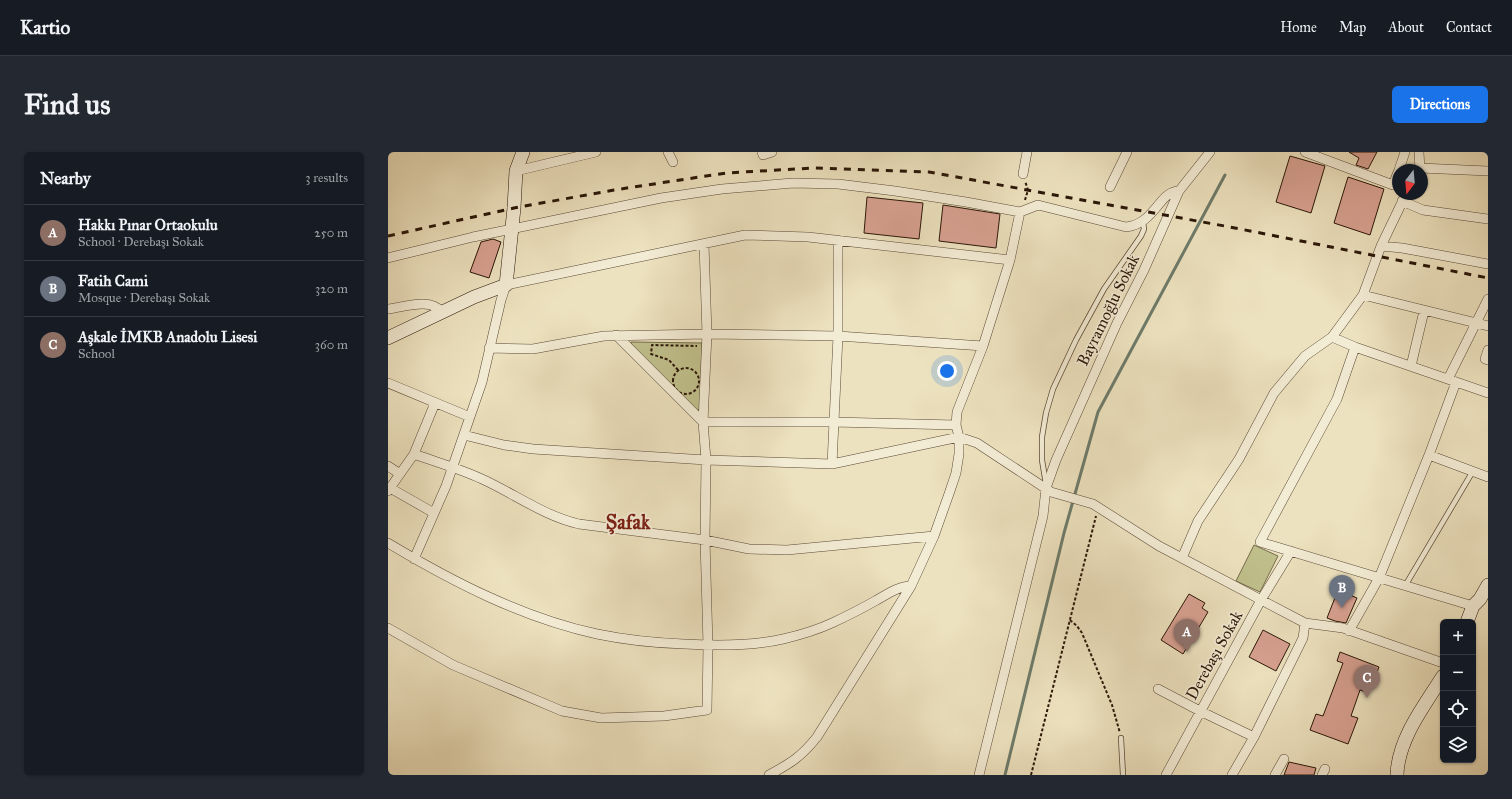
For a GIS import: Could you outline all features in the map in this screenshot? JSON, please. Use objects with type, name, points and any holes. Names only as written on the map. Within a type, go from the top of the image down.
[{"type":"street","points":[[414,559],[446,486],[482,382],[501,300],[506,285],[516,171],[523,152]]},
{"type":"street","points":[[516,171],[596,152]]},
{"type":"street","points":[[668,152],[673,162]]},
{"type":"street","points":[[762,152],[764,155],[772,152]]},
{"type":"street","points":[[1023,174],[1027,152]]},
{"type":"street","points":[[1110,187],[1127,152]]},
{"type":"street","name":"Bayramoğlu Sokak","points":[[979,775],[1056,460],[1117,323],[1144,270],[1179,191],[1210,152]]},
{"type":"street","points":[[1305,152],[1392,185]]},
{"type":"street","points":[[1401,164],[1405,152]]},
{"type":"street","points":[[1419,152],[1420,164]]},
{"type":"street","points":[[1428,169],[1488,171]]},
{"type":"street","points":[[388,258],[473,237],[661,198],[722,189],[794,184],[838,184],[895,191],[1020,212],[1038,205],[1119,226],[1132,226],[1142,222],[1167,195],[1179,191]]},
{"type":"street","points":[[1182,558],[1198,521],[1239,459],[1274,393],[1305,356],[1332,337],[1364,295],[1381,246],[1403,200]]},
{"type":"street","points":[[1407,200],[1423,210],[1488,219]]},
{"type":"street","points":[[769,775],[796,760],[818,737],[911,586],[934,536],[956,473],[959,437],[956,425],[957,412],[983,346],[1010,260],[1020,212]]},
{"type":"street","points":[[388,338],[474,297],[506,285],[745,235],[808,237],[1010,260]]},
{"type":"street","points":[[832,464],[838,336],[838,240]]},
{"type":"street","points":[[388,628],[453,665],[552,708],[573,714],[601,718],[664,716],[707,710],[708,645],[705,540],[706,460],[703,422],[707,334],[704,244]]},
{"type":"street","points":[[1381,246],[1402,248],[1488,264]]},
{"type":"street","points":[[1364,295],[1488,326]]},
{"type":"street","points":[[1349,631],[1379,578],[1429,455],[1452,381],[1476,323],[1488,299]]},
{"type":"street","points":[[388,309],[429,304],[437,307],[442,312]]},
{"type":"street","points":[[1411,366],[1424,311]]},
{"type":"street","points":[[490,348],[533,349],[616,335],[707,334],[838,336],[983,346]]},
{"type":"street","points":[[616,335],[703,422],[833,422],[956,425]]},
{"type":"street","points":[[1332,337],[1355,347],[1488,393]]},
{"type":"street","points":[[1355,347],[1337,398],[1260,542],[1473,606]]},
{"type":"street","points":[[1488,350],[1485,359],[1488,360]]},
{"type":"street","points":[[388,383],[470,417]]},
{"type":"street","points":[[434,513],[389,490],[414,454],[435,403]]},
{"type":"street","points":[[464,435],[520,447],[706,460],[832,464],[959,437],[977,443],[1049,490],[1095,506],[1159,546],[1305,623],[1344,628],[1440,662]]},
{"type":"street","points":[[414,454],[481,478],[546,513],[563,520],[579,524],[705,540],[749,549],[787,550],[934,536]]},
{"type":"street","points":[[1429,455],[1488,477]]},
{"type":"street","points":[[388,466],[400,474]]},
{"type":"street","points":[[388,543],[414,559],[493,600],[524,613],[597,634],[623,639],[653,642],[708,645],[762,643],[806,633],[831,623],[897,589],[911,586]]},
{"type":"street","name":"Derebaşı Sokak","points":[[1166,775],[1261,600],[1290,551]]},
{"type":"street","points":[[1468,619],[1473,606],[1480,599],[1488,585]]},
{"type":"street","points":[[1232,775],[1254,737],[1303,638],[1305,623]]},
{"type":"street","points":[[1397,775],[1397,761],[1412,725],[1440,681]]},
{"type":"street","points":[[1158,688],[1200,711],[1254,737]]},
{"type":"street","points":[[1275,775],[1284,759]]},
{"type":"lane","points":[[1049,490],[1042,460],[1042,436],[1046,413],[1053,389],[1076,340],[1104,289],[1141,236],[1144,229],[1142,222]]},
{"type":"lane","points":[[1405,586],[1473,471]]},
{"type":"lane","points":[[1121,738],[1123,775]]},
{"type":"path","points":[[1020,212],[1028,190],[1023,174]]},
{"type":"path","points":[[678,370],[669,360],[651,354],[652,345],[698,346]]},
{"type":"path","points":[[698,368],[699,385],[696,390],[686,394],[676,390],[673,385],[675,374],[678,370],[689,368],[694,370],[698,375]]},
{"type":"path","points":[[1031,775],[1070,620],[1095,506]]},
{"type":"path","points":[[1070,620],[1082,632],[1112,705],[1121,738]]},
{"type":"green space","points":[[631,342],[702,343],[700,409],[696,411],[631,346]]},
{"type":"green space","points":[[1254,545],[1278,556],[1260,592],[1236,581]]},
{"type":"building","points":[[1349,152],[1377,152],[1368,169],[1356,165],[1359,158]]},
{"type":"building","points":[[1290,156],[1325,166],[1311,213],[1276,202]]},
{"type":"building","points":[[1348,177],[1384,189],[1370,235],[1334,223]]},
{"type":"building","points":[[867,197],[923,203],[919,239],[864,233]]},
{"type":"building","points":[[943,205],[1000,214],[996,248],[939,241]]},
{"type":"building","points":[[493,239],[501,242],[489,278],[470,272],[481,242]]},
{"type":"building","points":[[1338,590],[1357,598],[1346,623],[1327,618]]},
{"type":"building","points":[[1189,594],[1205,603],[1202,608],[1208,612],[1183,654],[1161,640]]},
{"type":"building","points":[[1263,630],[1290,644],[1276,671],[1249,657]]},
{"type":"building","points":[[1340,652],[1379,667],[1369,693],[1360,690],[1351,716],[1358,718],[1348,744],[1310,730],[1316,714],[1323,716],[1343,663],[1337,661]]},
{"type":"building","points":[[1289,762],[1316,768],[1314,775],[1284,775]]},
{"type":"waterway","points":[[1005,775],[1064,533],[1098,412],[1225,175]]},
{"type":"railway","points":[[388,236],[514,208],[614,190],[726,173],[813,168],[929,172],[1230,227],[1488,278]]},
{"type":"place","name":"Fatih Cami","points":[[1342,608]]},
{"type":"place","name":"Hakkı Pınar Ortaokulu","points":[[1187,652]]},
{"type":"place","name":"Aşkale İMKB Anadolu Lisesi","points":[[1367,698]]},
{"type":"district","name":"Şafak","points":[[628,522]]}]
